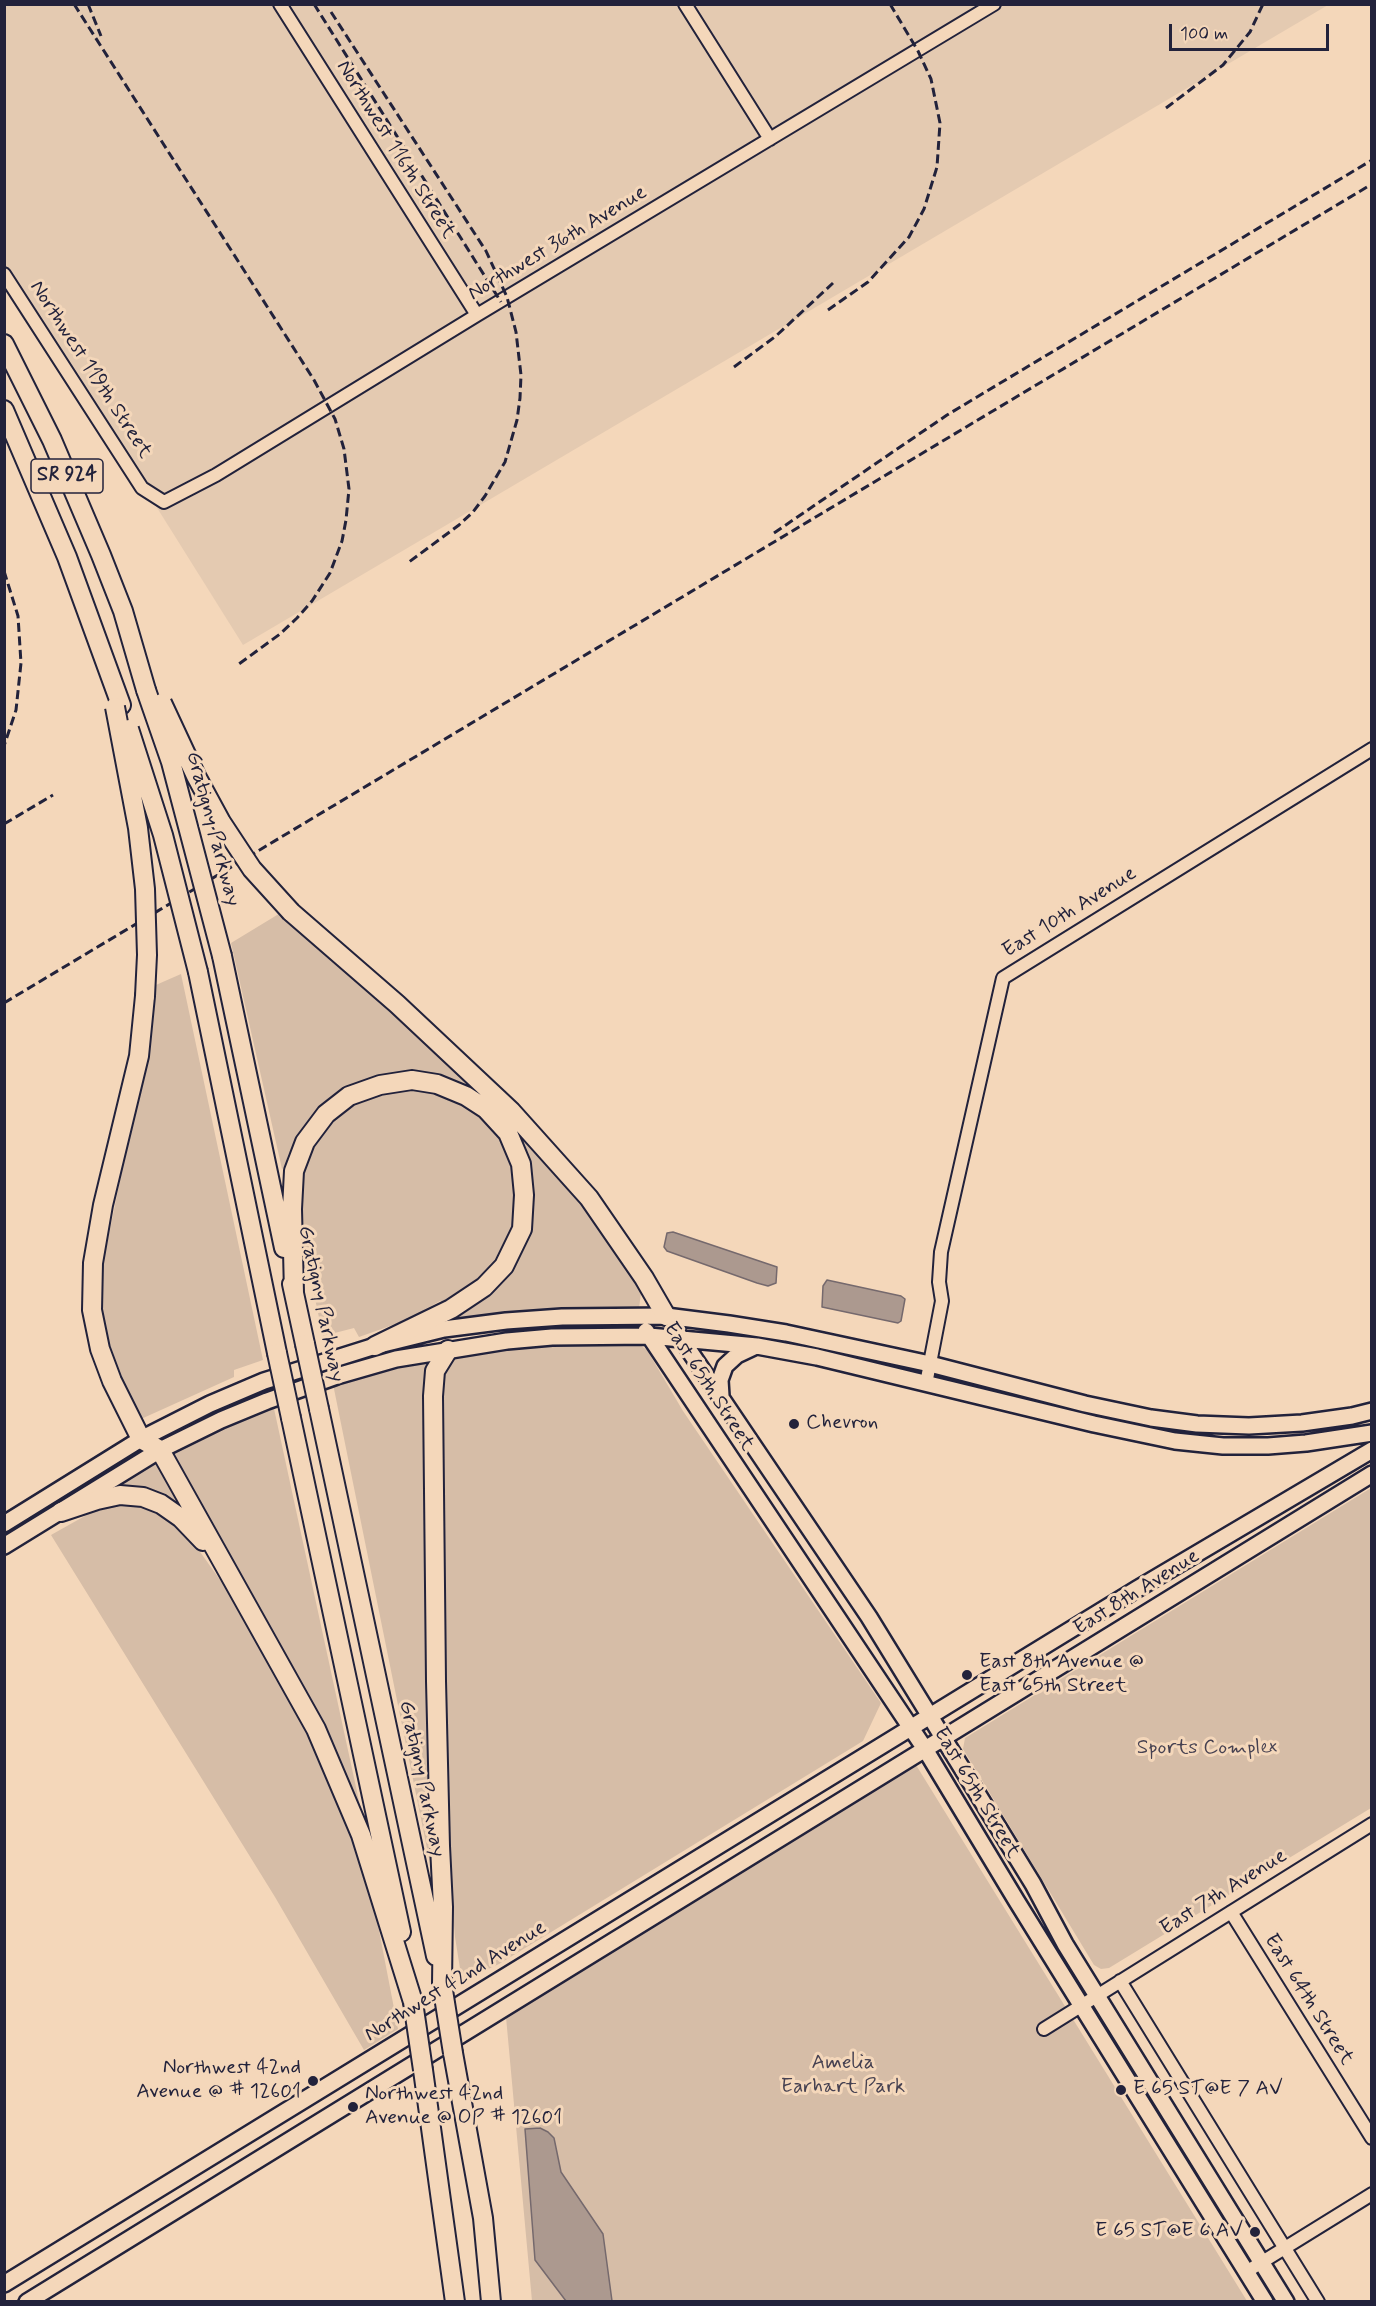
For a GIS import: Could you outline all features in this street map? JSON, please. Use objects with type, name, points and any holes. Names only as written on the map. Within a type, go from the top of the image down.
[{"type":"highway","name":"Gratigny Parkway","points":[[4,344],[52,440],[123,611],[150,688],[222,956],[442,1984],[483,2218],[491,2301]]},
{"type":"highway","name":"SR 924","points":[[4,410],[67,557],[105,660],[118,706]]},
{"type":"highway","points":[[150,688],[220,822],[252,869],[291,912],[398,1004],[511,1111],[589,1198],[644,1278],[666,1316]]},
{"type":"highway","points":[[118,706],[163,835],[198,972],[277,1353],[398,1910],[455,2301]]},
{"type":"highway","points":[[118,706],[138,828],[145,889],[147,955],[138,1056],[101,1215],[91,1283],[92,1311],[100,1349],[112,1381],[141,1439],[160,1450],[316,1730],[361,1835],[413,2002]]},
{"type":"highway","points":[[294,1293],[292,1209],[294,1171],[305,1142],[326,1114],[349,1096],[380,1085],[412,1080],[436,1084],[466,1096],[486,1109],[508,1134],[521,1164],[525,1195],[522,1229],[504,1266],[484,1287],[451,1309],[375,1346]]},
{"type":"highway","points":[[442,1984],[443,1907],[436,1681],[433,1396],[435,1371],[448,1350]]},
{"type":"highway","points":[[61,1512],[120,1495],[143,1497],[161,1504],[181,1518],[222,1561]]},
{"type":"main road","name":"East 65th Street","points":[[636,1316],[911,1727],[1265,2301]]},
{"type":"main road","points":[[4,1524],[141,1439],[210,1404],[264,1381],[375,1346],[444,1329],[506,1321],[562,1317],[666,1316],[786,1333],[930,1364],[1085,1404],[1151,1418],[1197,1424],[1249,1426],[1302,1423],[1371,1411]]},
{"type":"main road","name":"East 65th Street","points":[[666,1316],[862,1608],[930,1716],[1033,1884],[1065,1944],[1286,2301]]},
{"type":"main road","points":[[4,1546],[160,1450],[221,1420],[307,1387],[396,1359],[552,1337],[649,1336],[757,1346],[1175,1442],[1223,1446],[1268,1446],[1371,1433]]},
{"type":"main road","points":[[721,1396],[720,1380],[725,1366],[737,1354],[757,1346]]},
{"type":"main road","name":"East 8th Avenue","points":[[930,1716],[1137,1589],[1371,1450]]},
{"type":"main road","name":"East 8th Avenue","points":[[925,1749],[1371,1474]]},
{"type":"main road","points":[[1137,1589],[1149,1610]]},
{"type":"main road","name":"Northwest 42nd Avenue","points":[[4,2284],[930,1716]]},
{"type":"main road","points":[[27,2301],[925,1749]]},
{"type":"main road","points":[[254,2131],[268,2153]]},
{"type":"main road","points":[[38,2263],[52,2286]]},
{"type":"street","name":"Northwest 116th Street","points":[[280,4],[477,315]]},
{"type":"street","points":[[685,4],[771,139]]},
{"type":"street","name":"Northwest 36th Avenue","points":[[142,488],[164,502],[216,475],[994,4]]},
{"type":"street","name":"Northwest 119th Street","points":[[4,274],[142,488]]},
{"type":"street","name":"East 10th Avenue","points":[[926,1384],[942,1301],[939,1282],[941,1252],[1003,978],[1371,749]]},
{"type":"street","name":"East 7th Avenue","points":[[1044,2029],[1370,1828]]},
{"type":"street","name":"East 64th Street","points":[[1231,1912],[1371,2138]]},
{"type":"street","points":[[1120,1981],[1318,2301]]},
{"type":"street","points":[[1246,2272],[1371,2194]]},
{"type":"shaded area","points":[[5,5],[1328,5],[243,645],[5,265]]},
{"type":"shaded area","points":[[673,1232],[777,1267],[776,1283],[768,1286],[757,1283],[667,1251],[664,1247],[667,1233]]},
{"type":"shaded area","points":[[827,1280],[901,1296],[905,1299],[901,1321],[898,1323],[822,1307],[823,1286]]},
{"type":"shaded area","points":[[540,2128],[554,2138],[561,2172],[603,2234],[612,2301],[566,2301],[535,2260],[525,2129]]},
{"type":"green space","points":[[282,912],[477,1090],[452,1079],[412,1072],[391,1073],[361,1082],[333,1095],[322,1105],[308,1121],[282,1169],[231,943]]},
{"type":"green space","points":[[181,974],[263,1360],[234,1370],[234,1377],[141,1419],[125,1389],[109,1348],[102,1306],[101,1273],[133,1117],[149,988]]},
{"type":"green space","points":[[406,1089],[436,1093],[463,1104],[489,1124],[500,1136],[508,1150],[518,1189],[514,1226],[507,1247],[481,1282],[447,1306],[440,1301],[407,1320],[359,1337],[354,1328],[323,1336],[300,1229],[302,1169],[317,1139],[333,1120],[355,1102],[374,1093]]},
{"type":"green space","points":[[519,1131],[567,1183],[608,1237],[641,1293],[639,1308],[636,1310],[436,1326],[521,1243],[516,1134]]},
{"type":"green space","points":[[578,1341],[637,1343],[647,1350],[683,1411],[881,1703],[863,1741],[499,1964],[462,1981],[455,1937],[445,1821],[438,1380],[454,1356],[521,1346]]},
{"type":"green space","points":[[429,1360],[427,1379],[434,1883],[333,1384],[379,1370]]},
{"type":"green space","points":[[273,1404],[364,1824],[173,1454],[174,1450]]},
{"type":"green space","points":[[156,1462],[160,1464],[164,1472],[162,1474],[180,1506],[168,1500],[113,1490],[150,1464]]},
{"type":"green space","name":"Sports Complex","points":[[1371,1488],[1371,1808],[1109,1968],[1101,1969],[1094,1965],[963,1749],[965,1738]]},
{"type":"green space","points":[[126,1502],[158,1509],[183,1528],[238,1605],[328,1776],[349,1826],[365,1874],[377,1920],[398,2029],[364,2050],[275,1897],[51,1535],[99,1508]]},
{"type":"green space","name":"Amelia Earhart Park","points":[[916,1765],[1247,2301],[532,2301],[506,2017]]},
{"type":"railway","points":[[74,4],[314,380],[335,419],[344,449],[349,489],[346,520],[342,541],[330,573],[312,601],[297,618],[280,634],[239,664]]},
{"type":"railway","points":[[88,4],[101,36]]},
{"type":"railway","points":[[314,4],[501,302]]},
{"type":"railway","points":[[828,310],[868,282],[909,237],[924,209],[937,167],[940,123],[931,79],[918,51],[890,4]]},
{"type":"railway","points":[[1166,108],[1223,65],[1250,32],[1263,4]]},
{"type":"railway","points":[[331,12],[486,251],[507,297],[516,332],[521,375],[520,398],[517,420],[505,462],[473,512],[409,562]]},
{"type":"railway","points":[[774,533],[947,415],[1372,160]]},
{"type":"railway","points":[[4,1003],[1372,184]]},
{"type":"railway","points":[[734,367],[776,336],[833,283]]},
{"type":"railway","points":[[4,571],[18,616],[21,663],[16,710],[4,746]]},
{"type":"railway","points":[[4,824],[53,795]]},
{"type":"place","name":"Chevron","points":[[794,1424]]},
{"type":"place","name":"East 8th Avenue @ East 65th Street","points":[[967,1675]]},
{"type":"place","name":"Northwest 42nd Avenue @ # 12601","points":[[313,2081]]},
{"type":"place","name":"E 65 ST@E 7 AV","points":[[1121,2090]]},
{"type":"place","name":"Northwest 42nd Avenue @ OP # 12601","points":[[353,2107]]},
{"type":"place","name":"E 65 ST@E 6 AV","points":[[1255,2232]]}]
